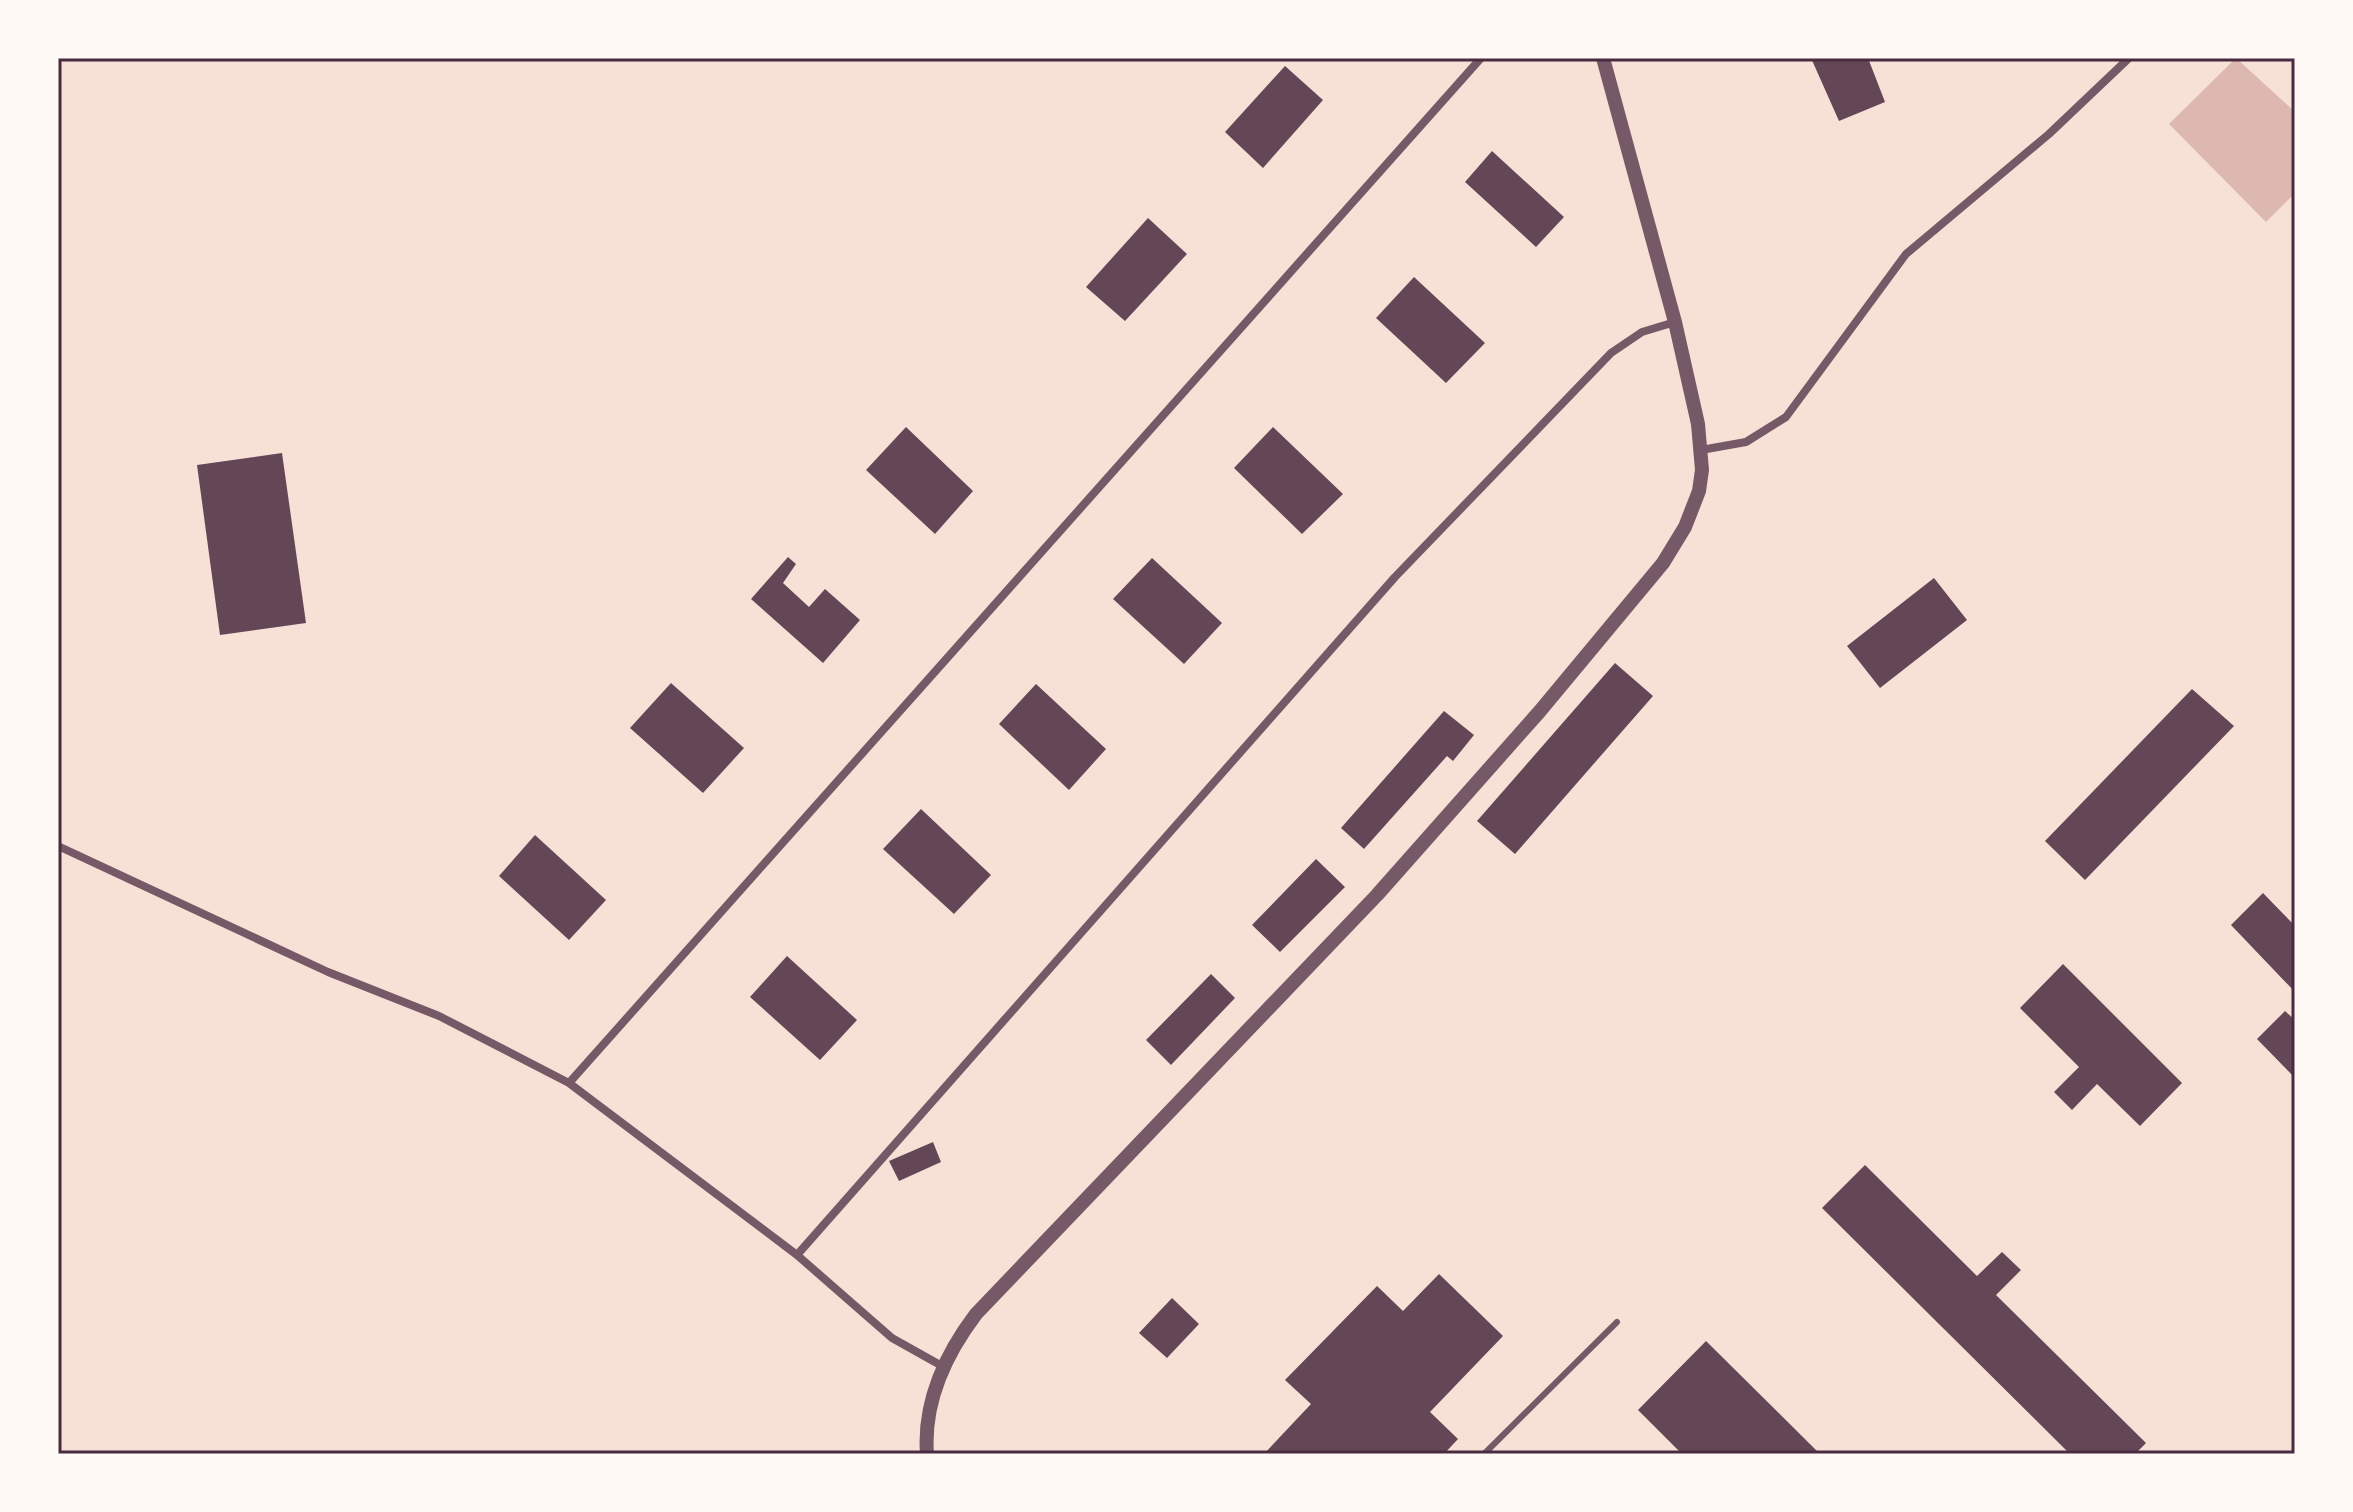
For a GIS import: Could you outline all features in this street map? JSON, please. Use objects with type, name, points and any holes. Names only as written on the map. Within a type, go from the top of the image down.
[{"type":"street","points":[[569,1083],[1481,58]]},
{"type":"street","points":[[927,1454],[928,1417],[942,1366],[958,1337],[997,1288],[1377,895],[1549,700],[1663,563],[1685,527],[1699,491],[1701,450],[1691,385],[1603,58]]},
{"type":"street","points":[[1701,450],[1746,442],[1786,417],[1906,254],[2049,134],[2129,58]]},
{"type":"street","points":[[797,1255],[1395,577],[1611,353],[1642,332],[1675,322]]},
{"type":"street","points":[[58,846],[328,972],[439,1016],[569,1083],[797,1255],[892,1338],[942,1366]]},
{"type":"lane","points":[[1484,1454],[1617,1322]]},
{"type":"shaded area","points":[[2236,58],[2295,112],[2295,193],[2266,222],[2169,124]]},
{"type":"building","points":[[1811,58],[1868,58],[1885,102],[1839,121]]},
{"type":"building","points":[[1285,66],[1323,100],[1263,168],[1225,132]]},
{"type":"building","points":[[1492,151],[1564,217],[1536,247],[1465,182]]},
{"type":"building","points":[[1148,218],[1187,254],[1125,321],[1086,287]]},
{"type":"building","points":[[1414,277],[1485,343],[1446,383],[1376,318]]},
{"type":"building","points":[[906,427],[973,491],[935,534],[866,470]]},
{"type":"building","points":[[1273,427],[1343,494],[1302,534],[1234,468]]},
{"type":"building","points":[[282,453],[306,623],[220,635],[197,465]]},
{"type":"building","points":[[788,557],[796,564],[783,583],[809,607],[825,589],[860,620],[823,663],[751,599]]},
{"type":"building","points":[[1152,558],[1222,623],[1184,664],[1113,599]]},
{"type":"building","points":[[1934,578],[1967,620],[1880,688],[1847,646]]},
{"type":"building","points":[[1615,663],[1653,696],[1515,854],[1477,821]]},
{"type":"building","points":[[671,683],[744,748],[703,793],[630,728]]},
{"type":"building","points":[[1036,684],[1106,749],[1069,790],[999,724]]},
{"type":"building","points":[[2192,689],[2234,726],[2085,880],[2045,841]]},
{"type":"building","points":[[1444,711],[1474,735],[1453,761],[1447,756],[1364,849],[1341,828]]},
{"type":"building","points":[[921,809],[991,875],[954,914],[883,849]]},
{"type":"building","points":[[535,835],[606,900],[569,940],[499,876]]},
{"type":"building","points":[[1316,859],[1345,887],[1280,952],[1252,925]]},
{"type":"building","points":[[2263,893],[2295,926],[2295,992],[2231,925]]},
{"type":"building","points":[[787,956],[857,1020],[820,1060],[750,997]]},
{"type":"building","points":[[2063,964],[2182,1083],[2140,1126],[2097,1084],[2072,1110],[2054,1092],[2079,1067],[2020,1008]]},
{"type":"building","points":[[1211,974],[1235,998],[1171,1065],[1146,1040]]},
{"type":"building","points":[[2285,1011],[2295,1020],[2295,1078],[2257,1039]]},
{"type":"building","points":[[933,1142],[941,1162],[899,1181],[889,1161]]},
{"type":"building","points":[[1865,1165],[1977,1276],[2002,1252],[2021,1270],[1996,1295],[2146,1443],[2135,1454],[2070,1454],[1822,1208]]},
{"type":"building","points":[[1439,1274],[1503,1336],[1430,1412],[1458,1439],[1444,1454],[1264,1454],[1311,1404],[1285,1380],[1377,1286],[1403,1311]]},
{"type":"building","points":[[1172,1298],[1199,1324],[1167,1358],[1139,1333]]},
{"type":"building","points":[[1706,1341],[1820,1454],[1682,1454],[1638,1410]]}]
